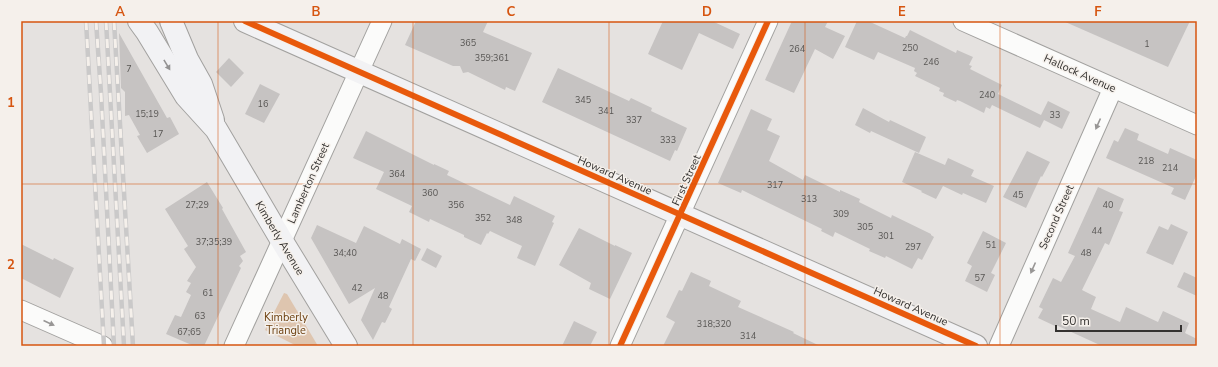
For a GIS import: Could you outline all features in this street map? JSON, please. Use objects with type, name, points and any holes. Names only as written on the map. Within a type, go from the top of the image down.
[{"type":"main road","points":[[139,21],[186,96],[216,129]]},
{"type":"main road","points":[[171,21],[187,59],[201,84],[216,129]]},
{"type":"main road","name":"Howard Avenue","points":[[245,21],[976,346]]},
{"type":"main road","name":"Kimberly Avenue","points":[[216,129],[346,346]]},
{"type":"street","name":"Lamberton Street","points":[[239,345],[282,241],[382,21]]},
{"type":"street","name":"First Street","points":[[620,346],[681,215],[768,21]]},
{"type":"street","name":"Hallock Avenue","points":[[963,21],[1197,125]]},
{"type":"street","name":"Second Street","points":[[998,346],[1113,88]]},
{"type":"street","points":[[21,310],[103,346]]},
{"type":"green space","name":"Kimberly Triangle","points":[[284,293],[287,294],[318,346],[297,346],[265,330]]},
{"type":"building","points":[[416,21],[488,21],[483,32],[532,53],[515,91],[506,87],[505,90],[468,72],[463,73],[460,66],[453,66],[405,45]]},
{"type":"building","points":[[663,21],[712,21],[740,34],[733,49],[699,33],[682,70],[648,54]]},
{"type":"building","points":[[792,21],[828,21],[825,27],[845,36],[833,59],[815,49],[794,93],[765,80]]},
{"type":"building","points":[[857,21],[868,21],[905,38],[910,30],[956,53],[957,50],[973,57],[969,65],[972,66],[970,69],[1002,85],[998,94],[1041,115],[1048,101],[1070,112],[1062,129],[1044,120],[1040,128],[992,105],[990,109],[986,107],[984,113],[960,101],[957,100],[956,102],[943,96],[944,93],[939,91],[940,88],[915,76],[917,73],[914,71],[915,68],[878,52],[874,60],[845,47]]},
{"type":"building","points":[[1063,21],[1190,21],[1168,67]]},
{"type":"building","points":[[119,33],[167,118],[170,117],[179,134],[147,153],[137,136],[140,135],[129,115],[125,116],[125,92],[121,88]]},
{"type":"building","points":[[229,58],[244,73],[231,87],[216,72]]},
{"type":"building","points":[[558,68],[629,101],[631,98],[652,108],[651,111],[687,128],[677,151],[675,150],[670,161],[542,102]]},
{"type":"building","points":[[260,84],[280,94],[264,123],[245,114]]},
{"type":"building","points":[[863,108],[889,122],[890,120],[926,137],[919,153],[871,131],[870,133],[855,125]]},
{"type":"building","points":[[751,109],[772,119],[767,130],[780,136],[769,161],[803,180],[805,175],[840,192],[840,190],[860,199],[859,202],[891,218],[892,215],[931,234],[934,237],[922,260],[918,258],[912,269],[886,256],[885,258],[869,251],[870,249],[835,232],[833,237],[821,231],[822,229],[742,190],[741,193],[718,183]]},
{"type":"building","points":[[1125,128],[1139,134],[1137,140],[1168,154],[1170,148],[1197,160],[1197,174],[1185,200],[1171,194],[1174,188],[1106,158],[1114,140],[1118,142]]},
{"type":"building","points":[[366,131],[449,171],[447,175],[510,205],[514,196],[555,216],[552,222],[554,223],[535,266],[517,258],[522,246],[490,231],[488,234],[487,233],[481,245],[430,219],[429,222],[409,212],[412,206],[376,189],[384,172],[353,158]]},
{"type":"building","points":[[1027,151],[1050,162],[1042,177],[1041,176],[1026,208],[1003,197]]},
{"type":"building","points":[[915,152],[945,165],[948,158],[974,170],[971,176],[994,186],[986,203],[963,193],[962,195],[943,186],[936,199],[902,182]]},
{"type":"building","points":[[207,182],[223,208],[222,209],[246,252],[240,256],[243,261],[239,266],[241,268],[204,346],[194,346],[166,334],[175,315],[181,317],[191,295],[186,292],[191,283],[187,281],[196,267],[184,249],[188,246],[165,209]]},
{"type":"building","points":[[1098,187],[1124,199],[1119,211],[1123,212],[1109,245],[1105,243],[1082,290],[1096,297],[1091,309],[1120,322],[1126,307],[1158,322],[1163,311],[1189,323],[1185,333],[1197,339],[1197,346],[1102,346],[1038,318],[1043,309],[1039,307],[1053,278],[1061,282],[1075,256],[1068,253]]},
{"type":"building","points":[[1171,224],[1188,232],[1173,265],[1146,253],[1159,226],[1168,230]]},
{"type":"building","points":[[317,225],[356,243],[364,226],[400,244],[402,239],[421,249],[415,261],[411,259],[389,307],[392,309],[385,323],[382,322],[373,340],[361,320],[375,288],[349,304],[311,238]]},
{"type":"building","points":[[579,228],[632,253],[610,299],[589,289],[591,283],[559,265]]},
{"type":"building","points":[[983,231],[1006,243],[991,273],[995,275],[987,292],[965,281],[972,266],[967,263]]},
{"type":"building","points":[[21,244],[53,260],[54,258],[74,268],[60,298],[21,278]]},
{"type":"building","points":[[427,248],[442,256],[436,268],[421,260]]},
{"type":"building","points":[[691,272],[711,281],[709,286],[741,301],[738,307],[794,332],[793,333],[820,346],[663,346],[675,322],[666,317],[679,290],[682,291]]},
{"type":"building","points":[[1184,272],[1197,278],[1197,296],[1177,287]]},
{"type":"building","points":[[574,321],[597,332],[590,346],[562,346]]},
{"type":"railway","points":[[86,21],[104,346]]},
{"type":"railway","points":[[96,21],[114,346]]},
{"type":"railway","points":[[106,21],[124,346]]},
{"type":"railway","points":[[114,21],[133,346]]},
{"type":"cycle path","points":[[245,21],[976,346]]},
{"type":"cycle path","points":[[620,346],[768,21]]}]
